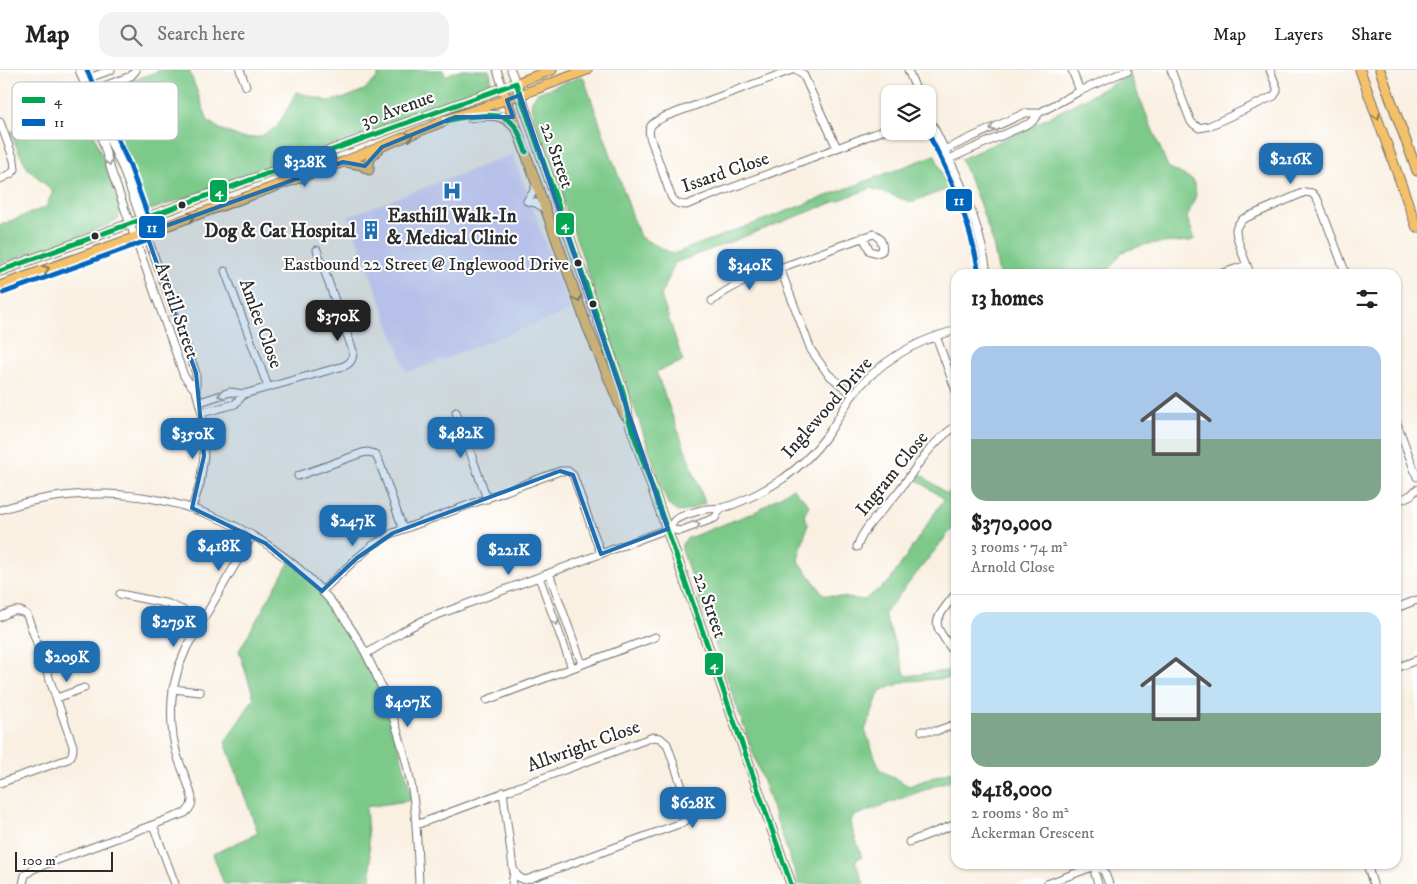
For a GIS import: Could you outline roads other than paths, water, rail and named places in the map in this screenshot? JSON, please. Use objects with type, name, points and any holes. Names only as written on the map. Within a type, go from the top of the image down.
[{"type":"main road","name":"30 Avenue","points":[[0,271],[552,70]]},
{"type":"main road","name":"30 Avenue","points":[[0,286],[343,162],[455,117],[588,70]]},
{"type":"main road","points":[[1360,70],[1417,228]]},
{"type":"main road","points":[[1380,70],[1417,171]]},
{"type":"main road","name":"22 Street","points":[[516,83],[622,391],[629,421],[791,884]]},
{"type":"main road","name":"22 Street","points":[[503,88],[587,326],[618,402],[629,421]]},
{"type":"main road","points":[[455,117],[501,116],[509,120],[521,137]]},
{"type":"main road","points":[[343,162],[361,164],[369,170],[369,160],[382,147]]},
{"type":"street","points":[[79,70],[83,80],[111,70]]},
{"type":"street","points":[[118,82],[131,76],[136,70]]},
{"type":"street","points":[[240,70],[246,86]]},
{"type":"street","name":"22 Street","points":[[497,70],[503,88]]},
{"type":"street","name":"22 Street","points":[[511,70],[516,83]]},
{"type":"street","name":"Issard Close","points":[[792,70],[653,123],[648,132],[672,199],[678,204],[686,205],[881,131]]},
{"type":"street","points":[[797,70],[803,74],[837,148]]},
{"type":"street","points":[[908,70],[914,85]]},
{"type":"street","points":[[1072,70],[1080,92]]},
{"type":"street","points":[[949,159],[1032,122],[1039,113],[1128,70]]},
{"type":"street","points":[[1171,70],[1191,122],[1196,127],[1204,128],[1274,96],[1277,91],[1270,70]]},
{"type":"street","points":[[944,150],[1025,113],[1039,113]]},
{"type":"street","points":[[0,122],[15,165],[9,176],[0,179]]},
{"type":"street","points":[[936,133],[971,212],[982,247],[985,269]]},
{"type":"street","name":"Averill Street","points":[[102,140],[112,173],[184,376],[196,391],[200,402],[204,456],[200,484],[192,508]]},
{"type":"street","name":"Averill Street","points":[[110,140],[123,169],[196,373],[196,391]]},
{"type":"street","points":[[536,183],[527,201],[536,203],[545,209]]},
{"type":"street","points":[[1248,269],[1236,233],[1240,222],[1303,192],[1309,192],[1318,200],[1344,269]]},
{"type":"street","points":[[712,301],[738,284],[863,237]]},
{"type":"street","points":[[200,402],[230,392],[244,394],[344,366],[350,362],[353,357],[350,342],[317,250]]},
{"type":"street","points":[[1235,269],[1247,265]]},
{"type":"street","points":[[780,268],[811,350],[828,374],[853,395]]},
{"type":"street","name":"Amlee Close","points":[[225,271],[268,387]]},
{"type":"street","name":"Inglewood Drive","points":[[721,508],[715,518],[680,532],[668,530],[676,520],[700,511],[721,508],[736,503],[784,478],[802,464],[824,439],[853,395],[877,370],[891,358],[909,348],[951,332]]},
{"type":"street","points":[[936,336],[951,377]]},
{"type":"street","points":[[202,414],[236,404],[244,394]]},
{"type":"street","points":[[456,412],[487,499]]},
{"type":"street","name":"Ingram Close","points":[[857,547],[860,538],[868,526],[898,493],[934,443],[951,430]]},
{"type":"street","points":[[1401,434],[1417,477]]},
{"type":"street","points":[[298,476],[362,453],[375,454],[403,528]]},
{"type":"street","points":[[322,591],[373,545],[403,528],[560,471],[568,471],[573,475],[601,554]]},
{"type":"street","points":[[1401,500],[1411,495],[1417,489]]},
{"type":"street","points":[[0,510],[34,500],[84,494],[133,496],[192,508],[227,522],[284,556],[322,591],[343,618],[366,654],[377,677],[399,737],[410,777],[416,825],[419,884]]},
{"type":"street","points":[[366,654],[424,620],[668,530]]},
{"type":"street","points":[[22,884],[25,875],[33,869],[186,813],[191,807],[191,794],[174,742],[171,717],[173,689],[183,656],[252,536]]},
{"type":"street","points":[[549,573],[582,664]]},
{"type":"street","points":[[539,577],[572,668]]},
{"type":"street","points":[[120,594],[169,604],[203,619]]},
{"type":"street","points":[[951,599],[939,615],[936,624],[951,649]]},
{"type":"street","points":[[1401,606],[1417,600]]},
{"type":"street","points":[[0,617],[15,611],[22,611],[27,615],[73,746],[73,754],[68,758],[0,783]]},
{"type":"street","points":[[488,700],[655,638]]},
{"type":"street","points":[[1401,666],[1417,660]]},
{"type":"street","points":[[57,698],[84,688]]},
{"type":"street","points":[[173,689],[200,692]]},
{"type":"street","points":[[922,731],[936,731],[951,726]]},
{"type":"street","name":"Allwright Close","points":[[416,825],[635,743],[653,737],[663,739],[667,744],[689,807],[691,814],[687,820],[531,881],[522,879],[514,871]]},
{"type":"street","points":[[504,792],[514,871],[512,884]]},
{"type":"street","points":[[153,825],[175,884]]},
{"type":"street","points":[[909,842],[951,826]]},
{"type":"street","points":[[1047,884],[1084,869]]},
{"type":"street","points":[[1096,869],[1095,874],[1098,884]]},
{"type":"street","points":[[1102,869],[1109,884]]},
{"type":"street","points":[[1368,869],[1373,884]]},
{"type":"place","name":"Easthill Walk-In & Medical Clinic","points":[[452,191]]},
{"type":"place","name":"Dog & Cat Hospital","points":[[371,230]]},
{"type":"place","name":"Eastbound 22 Street @ Inglewood Drive","points":[[578,263]]}]
